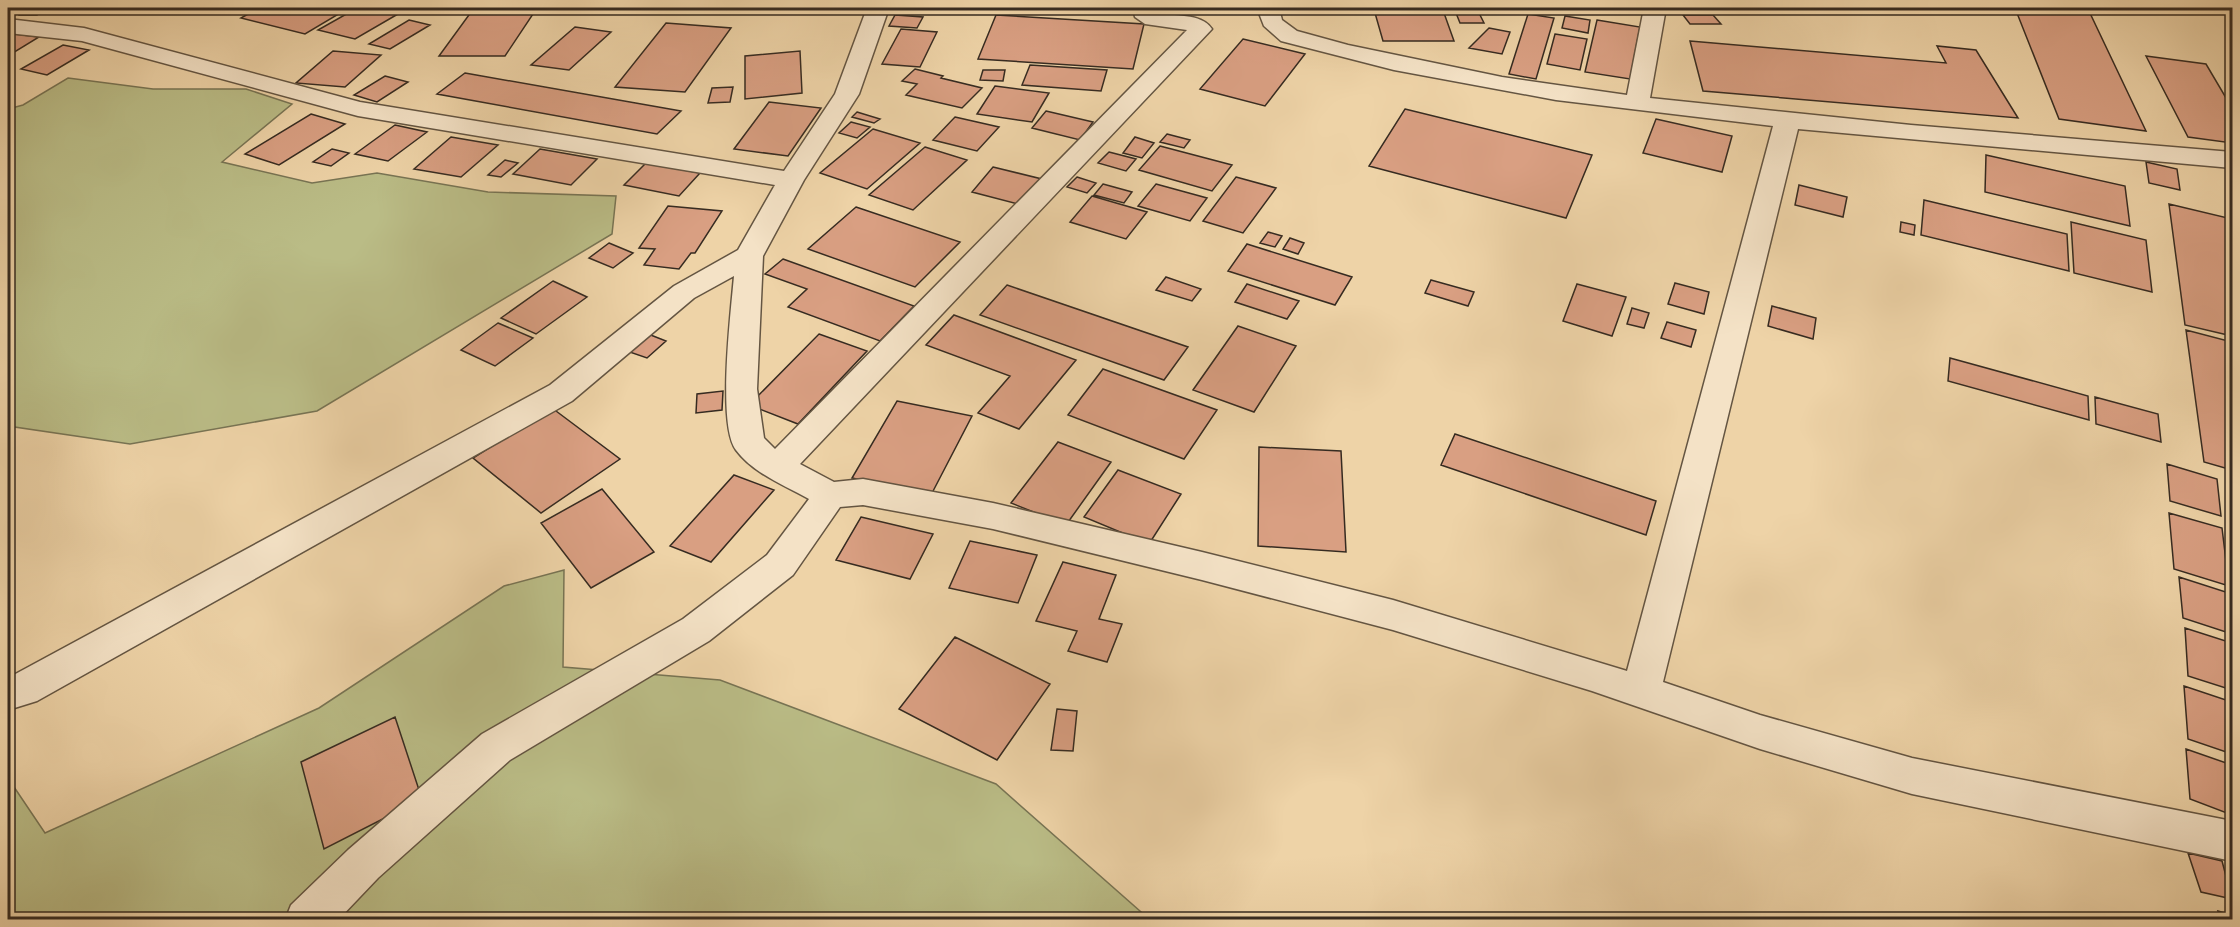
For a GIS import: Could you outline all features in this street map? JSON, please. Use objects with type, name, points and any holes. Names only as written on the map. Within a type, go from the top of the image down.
[{"type":"street","points":[[32,27],[61,8]]},
{"type":"street","points":[[878,8],[847,94],[791,180],[749,256],[741,389],[748,443],[778,466],[830,495],[863,492],[981,514],[1190,563],[1393,615],[1641,691],[1760,732],[1912,776],[2232,841]]},
{"type":"street","points":[[778,466],[1201,28],[1195,24],[1154,21],[1146,17],[1144,8]]},
{"type":"street","points":[[1268,8],[1268,15],[1276,29],[1290,36],[1315,44],[1475,80],[1787,121],[2232,160]]},
{"type":"street","points":[[1637,103],[1655,8]]},
{"type":"street","points":[[8,26],[32,27],[84,35],[358,109],[791,180]]},
{"type":"street","points":[[1641,691],[1758,242],[1787,121]]},
{"type":"street","points":[[8,694],[23,689],[561,393],[684,292],[749,256]]},
{"type":"street","points":[[307,920],[363,864],[496,747],[696,630],[780,565],[830,495]]},
{"type":"green space","points":[[68,78],[153,89],[246,89],[292,104],[222,162],[312,183],[377,173],[488,192],[616,196],[612,234],[317,411],[130,444],[8,426],[8,109],[23,105]]},
{"type":"green space","points":[[564,570],[563,667],[720,680],[996,784],[1149,919],[8,919],[8,778],[45,833],[319,708],[504,586]]},
{"type":"building","points":[[29,8],[45,8],[37,15],[20,15]]},
{"type":"building","points":[[357,8],[370,8],[398,14],[355,39],[318,30]]},
{"type":"building","points":[[474,8],[537,8],[505,56],[439,56]]},
{"type":"building","points":[[2015,8],[2088,9],[2146,131],[2059,119]]},
{"type":"building","points":[[255,10],[342,12],[305,34],[241,18]]},
{"type":"building","points":[[1375,13],[1444,13],[1454,41],[1383,41]]},
{"type":"building","points":[[1456,13],[1479,13],[1484,23],[1460,23]]},
{"type":"building","points":[[1528,14],[1554,18],[1536,79],[1509,74]]},
{"type":"building","points":[[895,15],[923,17],[917,28],[889,26]]},
{"type":"building","points":[[996,15],[1144,24],[1133,69],[978,59]]},
{"type":"building","points":[[1683,15],[1713,15],[1721,24],[1690,24]]},
{"type":"building","points":[[1565,16],[1590,20],[1588,33],[1562,28]]},
{"type":"building","points":[[409,20],[430,25],[390,49],[369,44]]},
{"type":"building","points":[[1597,20],[1640,27],[1630,79],[1585,72]]},
{"type":"building","points":[[666,23],[731,28],[685,92],[615,87]]},
{"type":"building","points":[[575,27],[611,32],[569,70],[531,65]]},
{"type":"building","points":[[1489,28],[1510,32],[1502,54],[1469,48]]},
{"type":"building","points":[[901,29],[937,32],[920,67],[882,64]]},
{"type":"building","points":[[14,34],[39,37],[8,56],[8,38]]},
{"type":"building","points":[[1555,34],[1587,39],[1580,70],[1547,64]]},
{"type":"building","points":[[1243,39],[1305,54],[1265,106],[1200,89]]},
{"type":"building","points":[[1690,41],[1946,63],[1937,46],[1976,50],[2018,118],[1703,91]]},
{"type":"building","points":[[63,45],[89,50],[47,75],[21,69]]},
{"type":"building","points":[[333,51],[381,55],[345,87],[296,83]]},
{"type":"building","points":[[800,51],[802,93],[745,99],[745,56]]},
{"type":"building","points":[[2146,56],[2206,64],[2232,108],[2232,143],[2188,137]]},
{"type":"building","points":[[1030,65],[1107,70],[1101,91],[1022,85]]},
{"type":"building","points":[[915,69],[982,88],[962,108],[906,95],[917,84],[902,81]]},
{"type":"building","points":[[983,70],[1005,70],[1003,81],[980,80]]},
{"type":"building","points":[[465,73],[681,111],[657,134],[437,94]]},
{"type":"building","points":[[385,76],[408,82],[377,102],[354,95]]},
{"type":"building","points":[[995,86],[1049,93],[1032,122],[977,114]]},
{"type":"building","points":[[733,87],[730,102],[708,103],[712,88]]},
{"type":"building","points":[[769,102],[821,108],[788,156],[734,149]]},
{"type":"building","points":[[1405,109],[1592,155],[1566,218],[1369,166]]},
{"type":"building","points":[[1046,111],[1093,122],[1080,140],[1032,128]]},
{"type":"building","points":[[857,112],[880,119],[874,123],[852,117]]},
{"type":"building","points":[[311,114],[345,124],[279,165],[245,154]]},
{"type":"building","points":[[955,117],[999,127],[977,151],[933,140]]},
{"type":"building","points":[[1656,119],[1732,136],[1722,172],[1643,153]]},
{"type":"building","points":[[851,122],[870,127],[857,138],[839,133]]},
{"type":"building","points":[[395,125],[427,132],[388,161],[355,154]]},
{"type":"building","points":[[873,129],[920,143],[867,189],[820,173]]},
{"type":"building","points":[[1167,134],[1190,140],[1184,148],[1160,142]]},
{"type":"building","points":[[451,137],[498,145],[461,177],[414,169]]},
{"type":"building","points":[[1135,137],[1154,143],[1142,158],[1123,153]]},
{"type":"building","points":[[1160,146],[1232,165],[1212,191],[1139,170]]},
{"type":"building","points":[[925,147],[967,160],[913,210],[869,195]]},
{"type":"building","points":[[332,149],[349,153],[331,166],[313,162]]},
{"type":"building","points":[[540,149],[597,159],[571,185],[513,174]]},
{"type":"building","points":[[1109,152],[1136,159],[1126,171],[1098,163]]},
{"type":"building","points":[[1986,155],[2125,186],[2130,226],[1985,192]]},
{"type":"building","points":[[505,160],[518,163],[501,177],[488,175]]},
{"type":"building","points":[[2146,162],[2177,169],[2180,190],[2149,183]]},
{"type":"building","points":[[646,163],[700,173],[679,196],[624,185]]},
{"type":"building","points":[[993,167],[1046,180],[1026,206],[972,192]]},
{"type":"building","points":[[1077,177],[1096,183],[1087,193],[1067,187]]},
{"type":"building","points":[[1236,177],[1276,188],[1243,233],[1203,221]]},
{"type":"building","points":[[1103,184],[1132,192],[1124,203],[1094,195]]},
{"type":"building","points":[[1156,184],[1207,198],[1190,221],[1138,206]]},
{"type":"building","points":[[1799,185],[1847,197],[1843,217],[1795,205]]},
{"type":"building","points":[[1092,196],[1147,212],[1126,239],[1070,222]]},
{"type":"building","points":[[1924,200],[2067,234],[2069,271],[1921,235]]},
{"type":"building","points":[[2169,204],[2232,219],[2232,336],[2185,325]]},
{"type":"building","points":[[668,206],[722,211],[695,253],[691,253],[679,269],[644,265],[655,249],[639,248]]},
{"type":"building","points":[[856,207],[960,242],[915,287],[808,249]]},
{"type":"building","points":[[1901,222],[1915,225],[1914,235],[1900,232]]},
{"type":"building","points":[[2071,222],[2146,240],[2152,292],[2074,273]]},
{"type":"building","points":[[1268,232],[1282,236],[1275,247],[1260,243]]},
{"type":"building","points":[[1290,238],[1304,243],[1298,254],[1283,249]]},
{"type":"building","points":[[609,243],[633,253],[613,268],[589,258]]},
{"type":"building","points":[[1247,244],[1352,277],[1335,305],[1228,271]]},
{"type":"building","points":[[783,259],[914,306],[880,341],[788,307],[807,289],[765,274]]},
{"type":"building","points":[[1166,277],[1201,289],[1192,301],[1156,290]]},
{"type":"building","points":[[1431,280],[1474,292],[1468,306],[1425,293]]},
{"type":"building","points":[[553,281],[587,297],[536,334],[501,318]]},
{"type":"building","points":[[1675,283],[1709,292],[1704,314],[1668,304]]},
{"type":"building","points":[[1247,284],[1299,301],[1287,319],[1235,302]]},
{"type":"building","points":[[1577,284],[1626,297],[1612,336],[1563,321]]},
{"type":"building","points":[[1007,285],[1188,347],[1164,380],[980,315]]},
{"type":"building","points":[[1772,306],[1816,318],[1813,339],[1768,326]]},
{"type":"building","points":[[1632,308],[1649,313],[1644,328],[1627,324]]},
{"type":"building","points":[[954,315],[1076,360],[1019,429],[978,413],[1010,376],[926,345]]},
{"type":"building","points":[[1667,322],[1696,330],[1691,347],[1661,338]]},
{"type":"building","points":[[498,323],[533,338],[495,366],[461,350]]},
{"type":"building","points":[[1238,326],[1296,346],[1254,412],[1193,390]]},
{"type":"building","points":[[638,330],[666,341],[647,358],[618,348]]},
{"type":"building","points":[[2186,330],[2232,342],[2232,470],[2204,462]]},
{"type":"building","points":[[819,334],[867,351],[798,424],[749,405]]},
{"type":"building","points":[[1950,358],[2088,396],[2089,420],[1948,381]]},
{"type":"building","points":[[1103,369],[1217,410],[1184,459],[1068,415]]},
{"type":"building","points":[[723,391],[722,410],[696,413],[697,394]]},
{"type":"building","points":[[2095,397],[2158,414],[2161,442],[2096,424]]},
{"type":"building","points":[[897,401],[972,416],[931,495],[852,478]]},
{"type":"building","points":[[552,408],[620,459],[541,513],[473,458]]},
{"type":"building","points":[[1455,434],[1656,501],[1646,535],[1441,465]]},
{"type":"building","points":[[1058,442],[1111,462],[1066,525],[1011,503]]},
{"type":"building","points":[[1259,447],[1341,451],[1346,552],[1258,546]]},
{"type":"building","points":[[2167,464],[2217,479],[2221,516],[2170,501]]},
{"type":"building","points":[[1118,470],[1181,494],[1149,544],[1084,517]]},
{"type":"building","points":[[734,475],[774,490],[711,562],[670,546]]},
{"type":"building","points":[[602,489],[654,552],[591,588],[541,523]]},
{"type":"building","points":[[2169,513],[2222,528],[2229,586],[2174,569]]},
{"type":"building","points":[[861,517],[933,534],[910,579],[836,560]]},
{"type":"building","points":[[970,541],[1037,555],[1018,603],[949,588]]},
{"type":"building","points":[[1063,562],[1116,575],[1099,619],[1122,624],[1107,662],[1068,651],[1077,631],[1036,621]]},
{"type":"building","points":[[2179,577],[2232,594],[2232,634],[2183,618]]},
{"type":"building","points":[[2185,628],[2232,643],[2232,690],[2188,676]]},
{"type":"building","points":[[955,637],[1050,684],[997,760],[899,709]]},
{"type":"building","points":[[2184,686],[2232,702],[2232,754],[2188,739]]},
{"type":"building","points":[[1057,709],[1077,711],[1073,751],[1051,750]]},
{"type":"building","points":[[395,717],[422,799],[324,849],[301,762]]},
{"type":"building","points":[[2186,749],[2232,765],[2232,815],[2190,799]]},
{"type":"building","points":[[2188,853],[2222,861],[2232,899],[2201,892]]},
{"type":"building","points":[[2218,911],[2232,915],[2232,920],[2221,920]]}]
